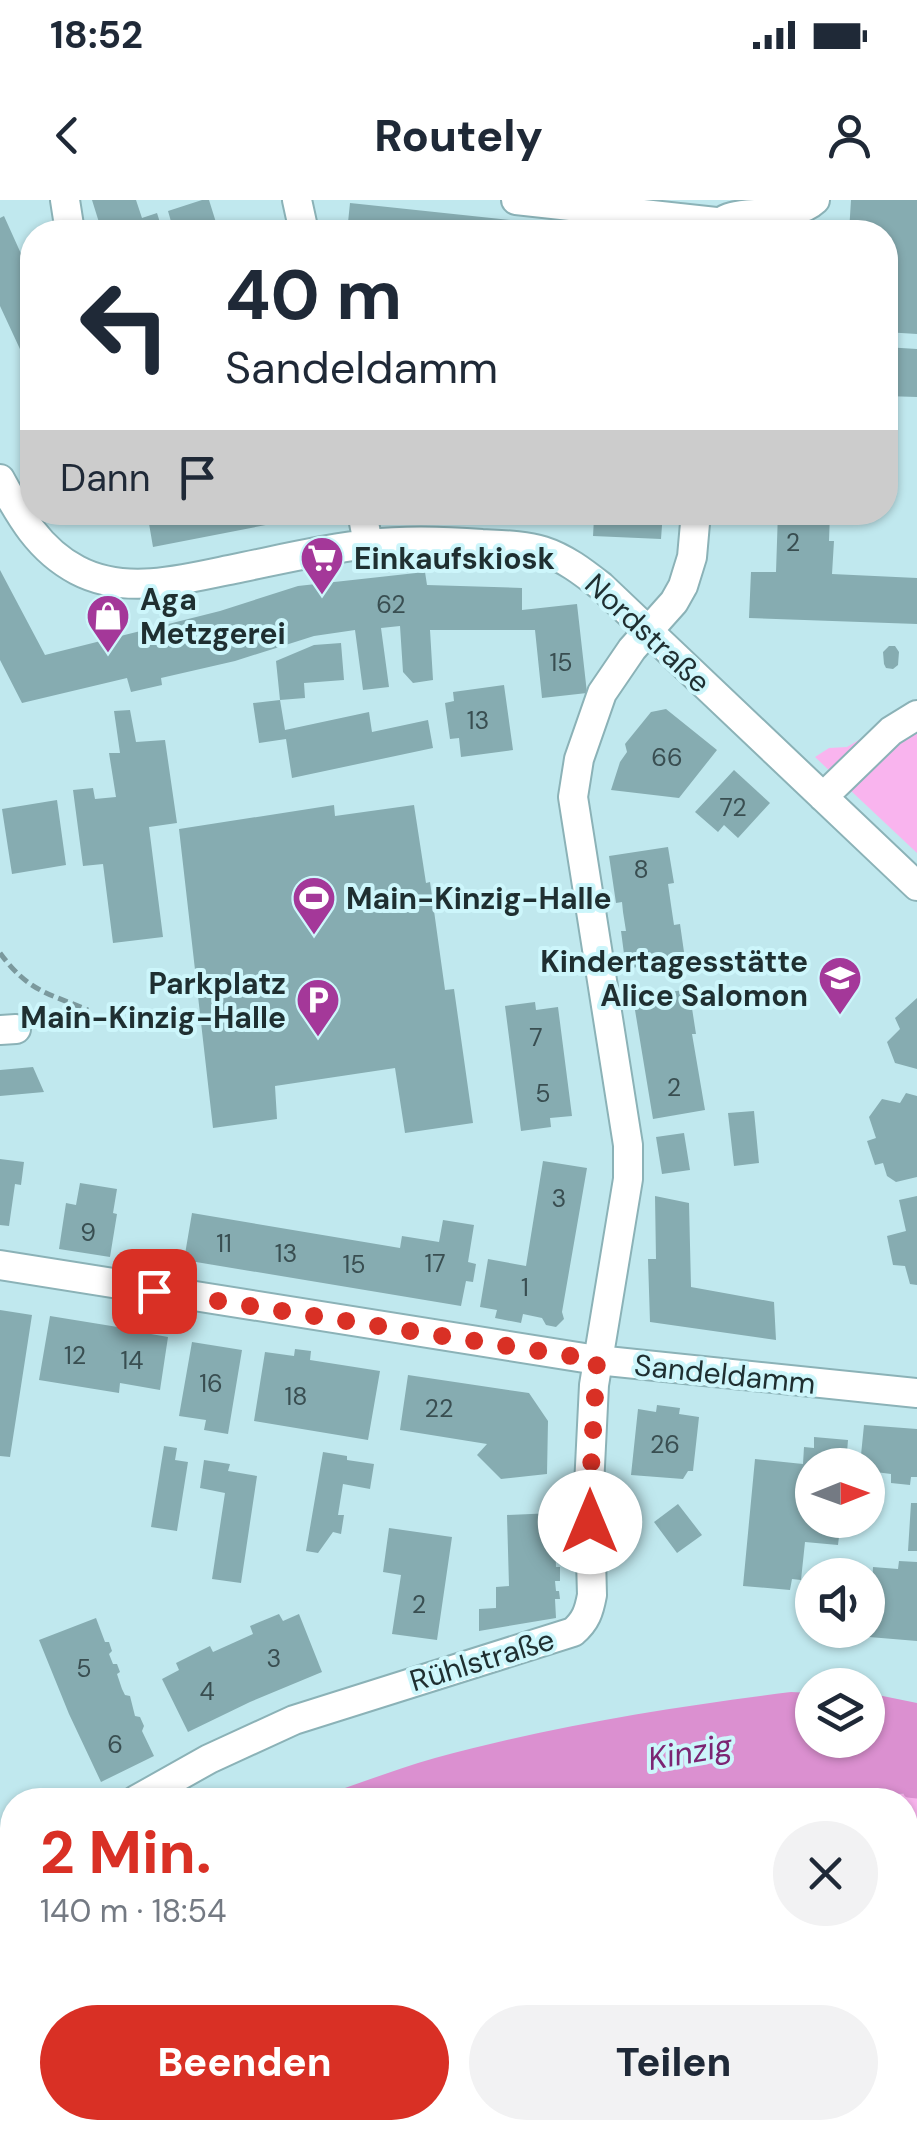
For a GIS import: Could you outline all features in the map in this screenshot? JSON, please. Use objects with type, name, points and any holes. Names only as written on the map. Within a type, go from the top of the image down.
[{"type":"street","points":[[516,200],[560,202],[671,220]]},
{"type":"street","points":[[721,220],[740,211],[792,211],[806,208],[816,200]]},
{"type":"street","name":"Nordstraße","points":[[0,480],[20,516]]},
{"type":"street","name":"Nordstraße","points":[[26,525],[36,540],[77,570],[120,584],[177,580],[368,544],[444,541],[540,550],[584,573],[648,630],[917,886]]},
{"type":"street","points":[[364,525],[368,544]]},
{"type":"street","name":"Rühlstraße","points":[[157,1788],[294,1720],[574,1632],[589,1612],[597,1360],[626,1192],[628,1145],[574,797],[582,748],[602,693],[683,586],[692,557],[695,525]]},
{"type":"street","points":[[823,797],[891,730],[917,715]]},
{"type":"street","name":"Sandeldamm","points":[[0,1265],[597,1360],[917,1393]]},
{"type":"path","points":[[0,954],[25,983],[45,995],[88,1010]]},
{"type":"shaded area","points":[[917,705],[917,853],[815,757],[829,748],[847,747]]},
{"type":"water","name":"Kinzig","points":[[795,1692],[795,1758],[885,1758],[885,1696],[917,1703],[917,1788],[346,1788],[419,1763],[567,1727]]},
{"type":"building","points":[[92,200],[136,200],[142,218],[157,213],[159,220],[98,220]]},
{"type":"building","points":[[209,200],[215,220],[171,220],[168,211]]},
{"type":"building","points":[[851,200],[917,200],[917,334],[898,333],[898,220],[850,220]]},
{"type":"building","points":[[350,203],[509,220],[348,220]]},
{"type":"building","points":[[4,216],[20,251],[20,349],[0,306],[0,218]]},
{"type":"building","points":[[898,348],[917,349],[917,397],[898,396]]},
{"type":"building","points":[[149,525],[266,525],[153,547]]},
{"type":"building","points":[[594,525],[662,525],[661,539],[593,536]]},
{"type":"building","points":[[778,525],[830,525],[829,541],[834,541],[832,574],[917,578],[917,624],[749,618],[751,572],[776,572]]},
{"type":"building","points":[[0,570],[45,655],[220,611],[298,586],[425,572],[427,585],[522,588],[522,610],[577,604],[587,693],[542,698],[535,630],[430,630],[433,680],[413,683],[403,672],[400,626],[381,628],[389,687],[363,690],[355,630],[314,636],[235,661],[161,678],[162,685],[131,692],[127,678],[22,703],[0,660]]},
{"type":"building","points":[[341,643],[344,680],[304,683],[305,698],[280,700],[276,661],[314,645]]},
{"type":"building","points":[[895,646],[899,652],[898,665],[893,669],[884,664],[883,652]]},
{"type":"building","points":[[504,685],[513,750],[461,757],[459,738],[450,739],[445,703],[454,701],[453,692]]},
{"type":"building","points":[[280,700],[285,730],[369,712],[372,732],[428,720],[433,748],[292,778],[286,739],[259,743],[253,703]]},
{"type":"building","points":[[666,709],[717,750],[679,798],[611,790],[627,752],[625,744],[651,712]]},
{"type":"building","points":[[130,710],[136,742],[165,740],[177,823],[149,827],[163,937],[113,943],[103,864],[83,866],[73,790],[93,788],[95,799],[116,797],[109,753],[120,753],[114,711]]},
{"type":"building","points":[[734,770],[770,803],[738,838],[724,825],[718,832],[695,812]]},
{"type":"building","points":[[57,800],[66,865],[12,874],[2,809]]},
{"type":"building","name":"Parkplatz Main-Kinzig-Halle","points":[[334,805],[335,816],[414,805],[426,883],[430,882],[445,990],[454,989],[473,1123],[405,1133],[395,1068],[275,1086],[277,1119],[213,1128],[179,829]]},
{"type":"building","points":[[668,847],[674,883],[668,884],[674,925],[680,924],[685,959],[626,969],[622,902],[616,903],[609,856]]},
{"type":"building","points":[[689,989],[705,1110],[653,1119],[633,998]]},
{"type":"building","points":[[917,998],[917,1069],[895,1063],[887,1042],[900,1029],[895,1018]]},
{"type":"building","points":[[535,1002],[536,1010],[558,1007],[572,1116],[550,1118],[551,1127],[521,1131],[505,1006]]},
{"type":"building","points":[[33,1067],[44,1092],[0,1096],[0,1070]]},
{"type":"building","points":[[906,1093],[917,1096],[917,1177],[896,1182],[887,1176],[883,1163],[875,1165],[867,1141],[876,1138],[869,1117],[882,1099],[900,1103]]},
{"type":"building","points":[[754,1111],[759,1163],[734,1166],[728,1113]]},
{"type":"building","points":[[684,1133],[690,1170],[662,1174],[656,1137]]},
{"type":"building","points":[[0,1159],[24,1162],[21,1185],[15,1184],[9,1226],[0,1225]]},
{"type":"building","points":[[543,1161],[587,1168],[562,1312],[564,1319],[556,1327],[546,1325],[542,1318],[523,1314],[521,1323],[495,1318],[497,1310],[480,1307],[488,1259],[526,1266]]},
{"type":"building","points":[[80,1183],[117,1189],[110,1257],[59,1249],[66,1203],[76,1205]]},
{"type":"building","points":[[655,1196],[689,1203],[691,1287],[774,1302],[776,1340],[650,1322],[648,1259],[656,1259]]},
{"type":"building","points":[[917,1196],[917,1285],[910,1284],[905,1266],[893,1265],[887,1236],[906,1231],[899,1200]]},
{"type":"building","points":[[192,1213],[400,1248],[402,1236],[439,1242],[443,1220],[474,1225],[468,1262],[476,1264],[473,1282],[466,1281],[461,1306],[184,1260]]},
{"type":"building","points":[[0,1310],[32,1315],[10,1457],[0,1456]]},
{"type":"building","points":[[50,1316],[130,1329],[131,1321],[152,1324],[151,1334],[168,1337],[160,1390],[120,1383],[119,1393],[39,1380]]},
{"type":"building","points":[[192,1342],[242,1350],[228,1434],[204,1430],[206,1420],[179,1416]]},
{"type":"building","points":[[295,1349],[311,1351],[310,1360],[380,1371],[368,1440],[254,1421],[265,1352],[294,1356]]},
{"type":"building","points":[[408,1375],[529,1393],[548,1421],[547,1474],[501,1479],[477,1455],[487,1444],[400,1430]]},
{"type":"building","points":[[657,1405],[680,1408],[679,1414],[699,1417],[693,1471],[688,1471],[683,1479],[631,1475],[638,1409],[656,1412]]},
{"type":"building","points":[[864,1425],[917,1429],[917,1477],[911,1477],[910,1485],[891,1483],[891,1474],[885,1473],[885,1448],[862,1448]]},
{"type":"building","points":[[814,1437],[848,1440],[847,1448],[814,1448]]},
{"type":"building","points":[[164,1446],[177,1448],[175,1460],[188,1462],[177,1531],[151,1527]]},
{"type":"building","points":[[323,1452],[374,1464],[370,1489],[343,1484],[338,1515],[344,1515],[341,1534],[333,1532],[318,1553],[306,1551]]},
{"type":"building","points":[[755,1459],[795,1463],[795,1538],[839,1538],[838,1545],[805,1542],[803,1558],[795,1558],[795,1579],[790,1590],[743,1586]]},
{"type":"building","points":[[204,1460],[230,1464],[228,1471],[257,1476],[241,1583],[212,1579],[225,1493],[200,1488]]},
{"type":"building","points":[[911,1503],[917,1503],[917,1551],[908,1551]]},
{"type":"building","points":[[678,1504],[702,1535],[677,1553],[654,1522]]},
{"type":"building","points":[[554,1513],[556,1567],[560,1567],[560,1581],[555,1581],[560,1599],[555,1599],[556,1618],[479,1631],[479,1609],[496,1608],[496,1587],[509,1586],[507,1515]]},
{"type":"building","points":[[389,1528],[452,1537],[437,1640],[392,1634],[401,1575],[383,1572]]},
{"type":"building","points":[[899,1561],[917,1562],[917,1641],[885,1638],[885,1568],[898,1569]]},
{"type":"building","points":[[279,1614],[283,1621],[299,1614],[322,1672],[188,1732],[162,1679],[179,1670],[176,1663],[210,1646],[213,1652],[253,1634],[250,1626]]},
{"type":"building","points":[[96,1618],[105,1642],[109,1642],[113,1664],[117,1664],[120,1672],[117,1674],[122,1689],[130,1696],[154,1756],[101,1782],[39,1640]]},
{"type":"place","name":"Einkaufskiosk","points":[[322,596]]},
{"type":"place","name":"Aga Metzgerei","points":[[108,654]]},
{"type":"place","name":"Main-Kinzig-Halle","points":[[314,936]]},
{"type":"place","name":"Kindertagesstätte Alice Salomon","points":[[840,1016]]},
{"type":"place","name":"Parkplatz Main-Kinzig-Halle","points":[[318,1038]]},
{"type":"route","points":[[154,1291],[597,1360],[590,1522]]}]
